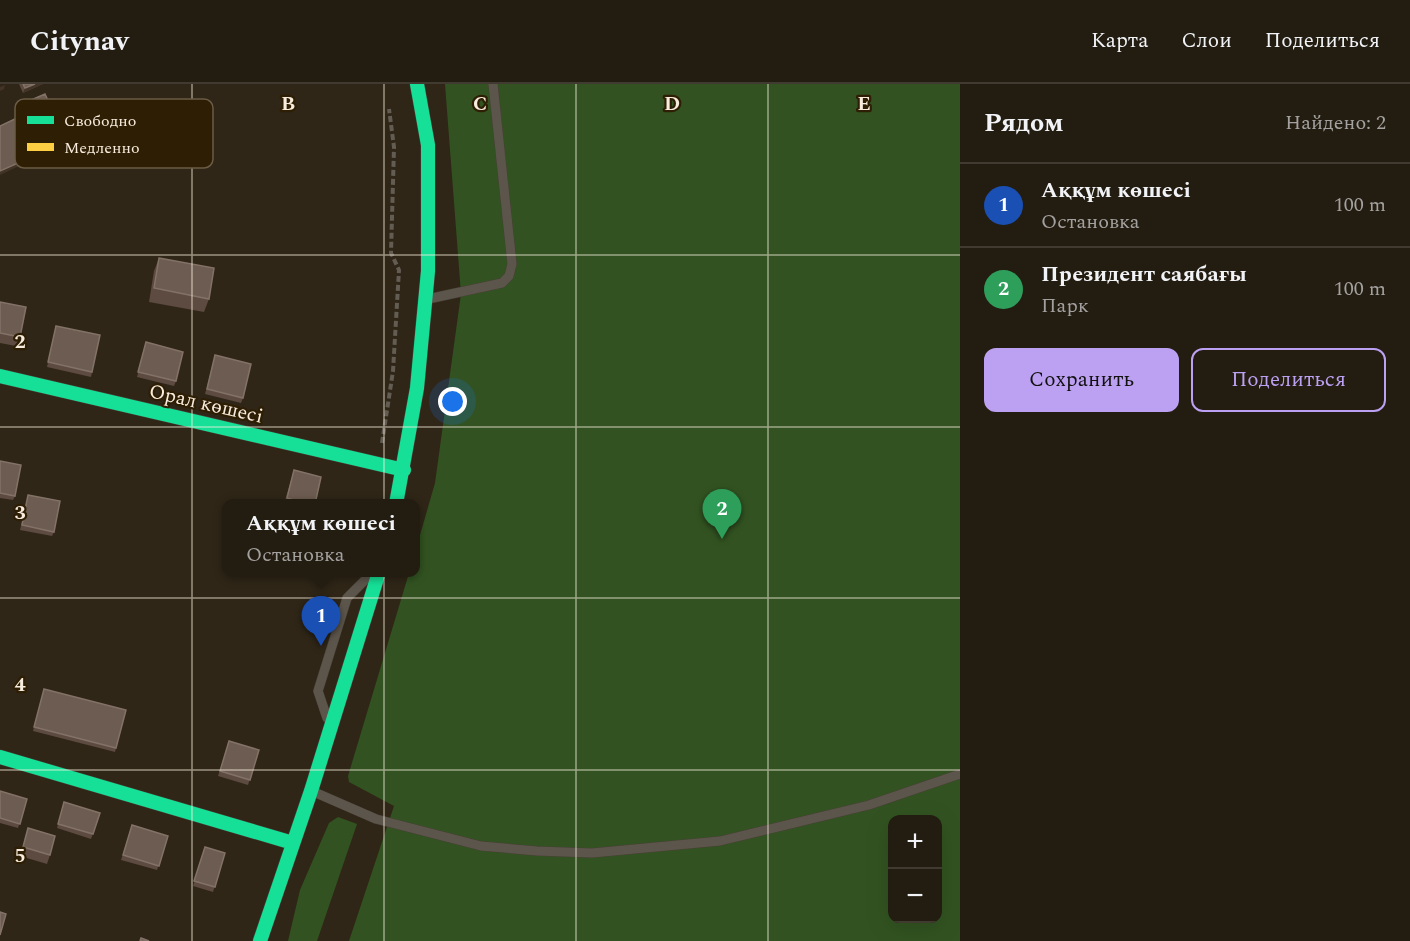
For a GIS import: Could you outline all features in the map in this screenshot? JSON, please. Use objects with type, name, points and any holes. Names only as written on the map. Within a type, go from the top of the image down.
[{"type":"main road","points":[[397,499],[416,400],[427,299],[429,226],[427,136],[417,84]]},
{"type":"main road","name":"Орал көшесі","points":[[0,376],[404,470]]},
{"type":"main road","points":[[264,937],[378,577]]},
{"type":"main road","points":[[0,757],[293,843]]},
{"type":"lane","points":[[427,299],[502,283],[509,276],[512,264],[493,84]]},
{"type":"lane","points":[[331,729],[318,691],[347,598],[369,577]]},
{"type":"lane","points":[[311,791],[376,819],[481,846],[592,853],[720,842],[869,805],[960,774]]},
{"type":"path","points":[[379,464],[393,371],[399,270],[391,253],[394,147],[389,109]]},
{"type":"green space","points":[[445,84],[960,84],[960,941],[349,941],[394,806],[349,782],[348,776],[408,577],[420,577],[420,535],[435,483],[461,294]]},
{"type":"green space","points":[[338,817],[357,824],[317,941],[288,941],[300,890],[329,823]]},
{"type":"building","points":[[23,84],[35,84],[25,88]]},
{"type":"building","points":[[45,94],[47,99],[34,99]]},
{"type":"building","points":[[15,119],[15,164],[0,171],[0,126]]},
{"type":"building","points":[[159,258],[214,268],[209,299],[154,288]]},
{"type":"building","points":[[0,302],[26,307],[20,337],[0,333]]},
{"type":"building","points":[[56,326],[100,335],[92,372],[48,362]]},
{"type":"building","points":[[146,342],[183,352],[176,381],[138,372]]},
{"type":"building","points":[[215,355],[251,364],[243,398],[207,389]]},
{"type":"building","points":[[0,461],[21,465],[15,496],[0,493]]},
{"type":"building","points":[[294,470],[321,477],[316,499],[287,498]]},
{"type":"building","points":[[28,495],[60,501],[54,532],[22,525]]},
{"type":"building","points":[[44,689],[126,710],[116,748],[34,727]]},
{"type":"building","points":[[229,741],[259,750],[250,780],[220,771]]},
{"type":"building","points":[[0,791],[27,799],[20,824],[0,818]]},
{"type":"building","points":[[64,802],[100,813],[93,834],[58,824]]},
{"type":"building","points":[[132,825],[168,836],[159,866],[123,855]]},
{"type":"building","points":[[28,828],[55,836],[50,855],[23,847]]},
{"type":"building","points":[[205,847],[225,853],[215,887],[194,881]]},
{"type":"building","points":[[0,912],[6,914],[0,935]]},
{"type":"traffic: fast","points":[[397,499],[417,388],[428,271],[428,145],[417,84]]},
{"type":"traffic: fast","points":[[0,376],[404,470]]},
{"type":"traffic: fast","points":[[260,941],[311,791],[377,577]]},
{"type":"traffic: fast","points":[[0,757],[293,843]]},
{"type":"place","name":"Президент саябағы","points":[[722,539]]},
{"type":"place","name":"Аққұм көшесі","points":[[321,646]]}]
